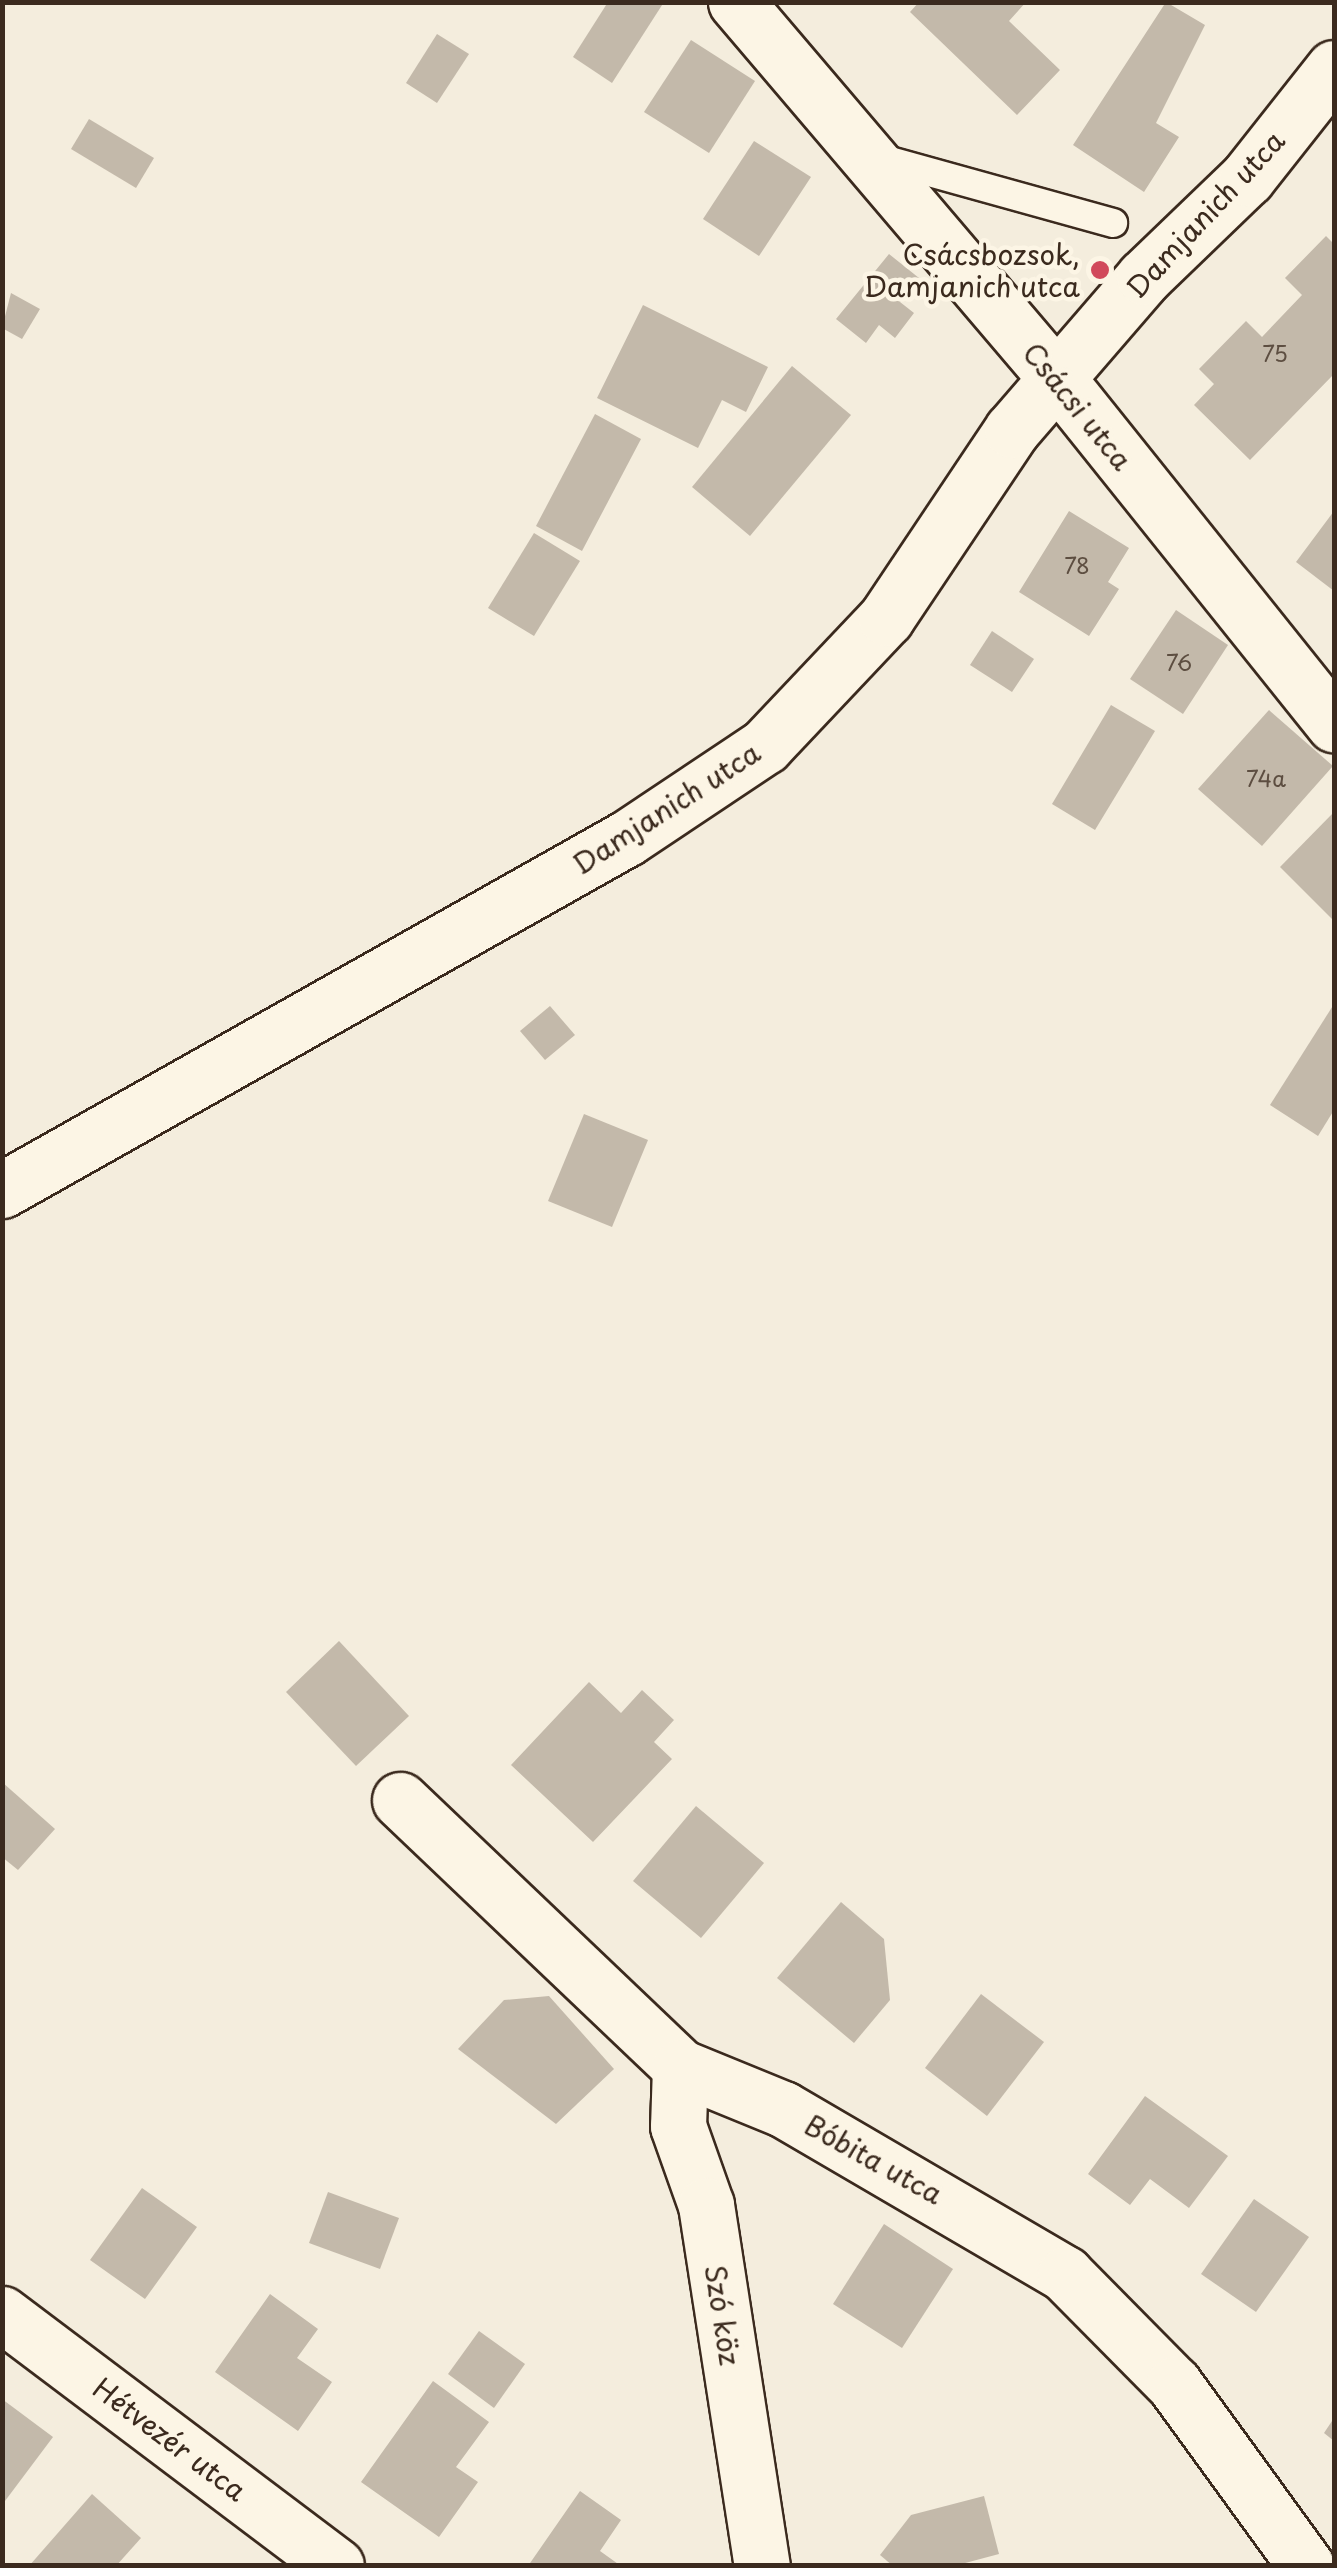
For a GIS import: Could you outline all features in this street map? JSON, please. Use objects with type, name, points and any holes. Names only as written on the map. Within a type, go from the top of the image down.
[{"type":"street","name":"Csácsi utca","points":[[736,2],[1059,381],[1334,724]]},
{"type":"street","name":"Damjanich utca","points":[[3,1188],[626,838],[765,746],[886,618],[995,450],[1334,68]]},
{"type":"street","name":"Bóbita utca","points":[[400,1800],[680,2067],[783,2108],[1065,2274],[1174,2384],[1306,2566]]},
{"type":"street","name":"Szó köz","points":[[680,2067],[678,2126],[706,2205],[762,2566]]},
{"type":"street","name":"Hétvezér utca","points":[[2,2314],[336,2566]]},
{"type":"lane","points":[[869,156],[1113,222]]},
{"type":"building","points":[[608,2],[664,2],[612,83],[573,57]]},
{"type":"building","points":[[919,2],[1026,2],[1009,21],[1060,70],[1017,115],[910,12]]},
{"type":"building","points":[[1166,2],[1205,25],[1156,123],[1179,137],[1144,192],[1073,145]]},
{"type":"building","points":[[437,34],[469,54],[437,103],[406,83]]},
{"type":"building","points":[[691,40],[755,81],[709,153],[644,112]]},
{"type":"building","points":[[89,119],[154,158],[136,188],[71,149]]},
{"type":"building","points":[[754,141],[811,177],[759,256],[703,219]]},
{"type":"building","points":[[1326,236],[1334,244],[1334,374],[1250,460],[1194,405],[1214,384],[1199,369],[1246,321],[1262,337],[1302,295],[1285,278]]},
{"type":"building","points":[[889,254],[919,278],[900,302],[914,313],[895,338],[879,325],[866,343],[836,319]]},
{"type":"building","points":[[11,293],[40,309],[22,339],[2,328]]},
{"type":"building","points":[[643,305],[768,367],[746,412],[722,400],[698,448],[597,398]]},
{"type":"building","points":[[792,366],[851,415],[750,536],[692,487]]},
{"type":"building","points":[[595,414],[641,439],[582,551],[536,526]]},
{"type":"building","points":[[1069,511],[1129,548],[1108,582],[1119,589],[1089,636],[1019,592]]},
{"type":"building","points":[[1334,511],[1334,591],[1296,562]]},
{"type":"building","points":[[534,533],[580,561],[534,636],[488,608]]},
{"type":"building","points":[[1176,610],[1228,645],[1183,714],[1130,679]]},
{"type":"building","points":[[992,631],[1034,659],[1012,692],[970,665]]},
{"type":"building","points":[[1111,705],[1155,731],[1095,830],[1052,804]]},
{"type":"building","points":[[1269,710],[1333,766],[1262,846],[1198,789]]},
{"type":"building","points":[[1334,812],[1334,921],[1280,867]]},
{"type":"building","points":[[1334,1004],[1334,1110],[1318,1136],[1270,1105]]},
{"type":"building","points":[[550,1006],[575,1035],[545,1060],[520,1031]]},
{"type":"building","points":[[584,1114],[648,1140],[612,1227],[548,1201]]},
{"type":"building","points":[[339,1641],[409,1716],[356,1766],[286,1692]]},
{"type":"building","points":[[589,1682],[621,1713],[642,1690],[674,1720],[654,1742],[672,1759],[593,1842],[511,1765]]},
{"type":"building","points":[[2,1782],[55,1829],[18,1870],[2,1857]]},
{"type":"building","points":[[696,1806],[764,1863],[701,1938],[633,1881]]},
{"type":"building","points":[[841,1902],[884,1939],[890,2000],[854,2043],[777,1978]]},
{"type":"building","points":[[981,1994],[1044,2042],[987,2116],[925,2068]]},
{"type":"building","points":[[549,1996],[614,2069],[556,2124],[458,2049],[504,2000]]},
{"type":"building","points":[[1145,2096],[1228,2156],[1189,2208],[1150,2179],[1130,2205],[1088,2174]]},
{"type":"building","points":[[142,2188],[197,2227],[145,2299],[90,2260]]},
{"type":"building","points":[[328,2192],[399,2218],[380,2269],[309,2243]]},
{"type":"building","points":[[1254,2199],[1309,2237],[1256,2312],[1201,2274]]},
{"type":"building","points":[[884,2224],[953,2269],[902,2348],[833,2304]]},
{"type":"building","points":[[270,2294],[318,2329],[297,2358],[332,2382],[298,2431],[215,2372]]},
{"type":"building","points":[[479,2331],[525,2364],[494,2408],[448,2374]]},
{"type":"building","points":[[433,2381],[489,2422],[456,2467],[478,2482],[439,2537],[361,2482]]},
{"type":"building","points":[[2,2399],[53,2437],[2,2505]]},
{"type":"building","points":[[1334,2418],[1334,2441],[1324,2433]]},
{"type":"building","points":[[580,2491],[621,2520],[600,2551],[621,2566],[528,2566]]},
{"type":"building","points":[[92,2494],[141,2538],[116,2566],[29,2566]]},
{"type":"building","points":[[984,2496],[999,2554],[954,2566],[893,2566],[880,2555],[911,2515]]},
{"type":"place","name":"Csácsbozsok, Damjanich utca","points":[[1100,270]]}]
